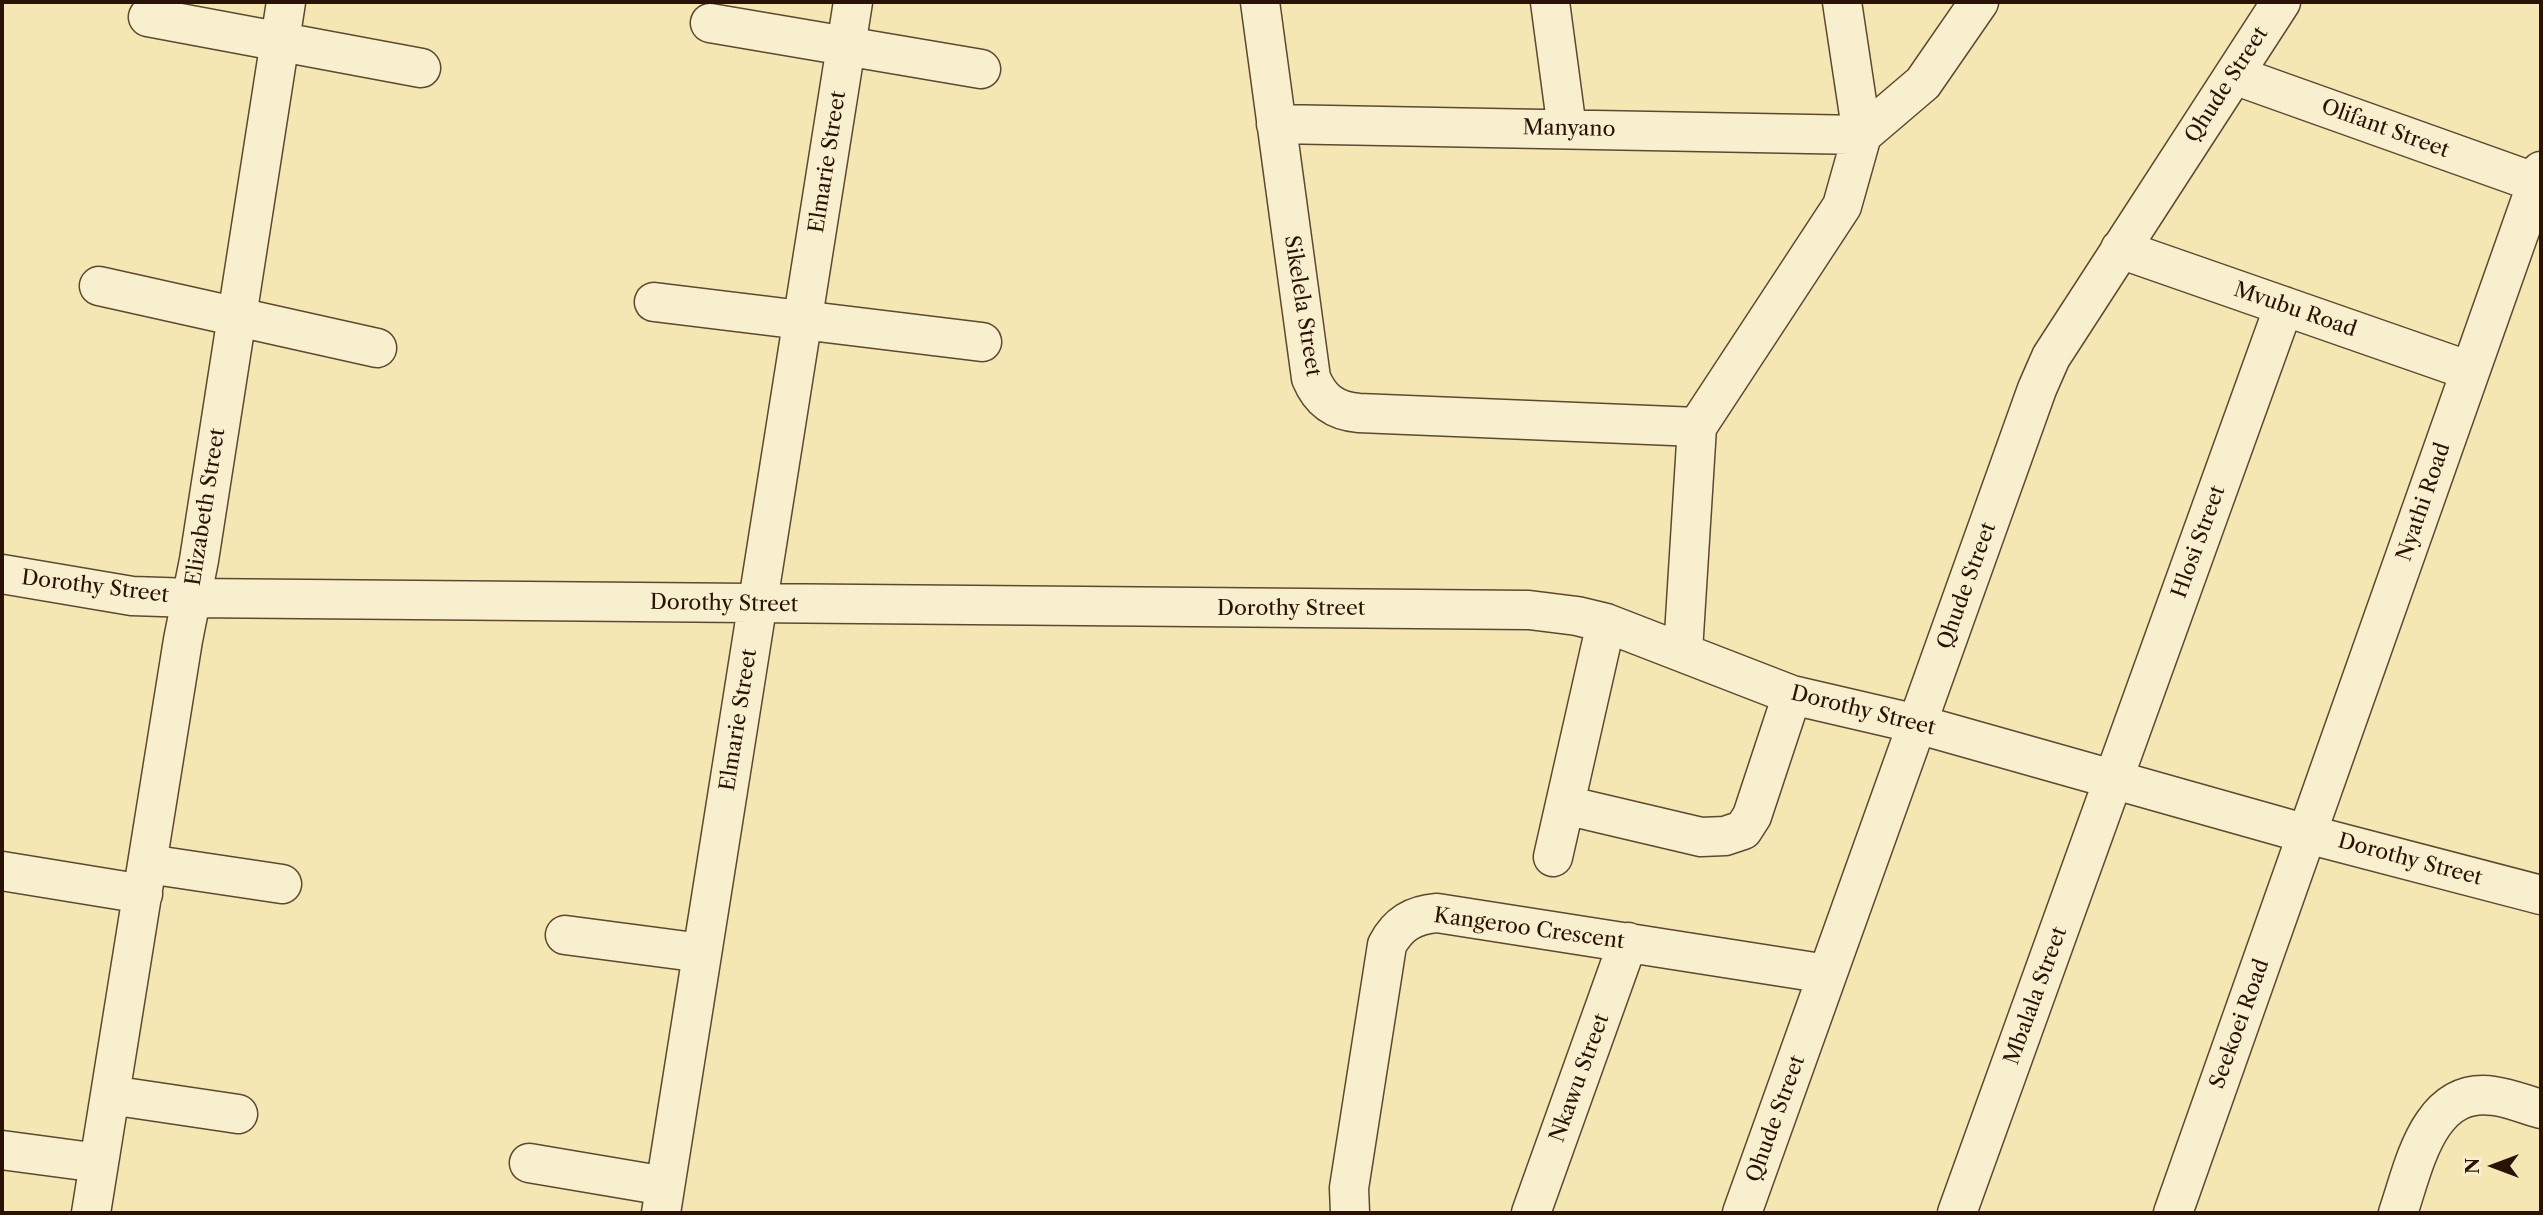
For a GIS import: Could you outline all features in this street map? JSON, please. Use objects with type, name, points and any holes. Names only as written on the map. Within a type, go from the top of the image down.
[{"type":"street","name":"Elizabeth Street","points":[[91,1213],[286,2]]},
{"type":"street","name":"Elmarie Street","points":[[529,1163],[663,1200],[853,2]]},
{"type":"street","name":"Sikelela Street","points":[[1260,2],[1311,378],[1316,390],[1334,407],[1346,412],[1697,427]]},
{"type":"street","points":[[1550,2],[1567,129]]},
{"type":"street","points":[[1683,651],[1697,427],[1842,206],[1862,135],[1842,2]]},
{"type":"street","points":[[1862,135],[1923,83],[1979,2]]},
{"type":"street","name":"Qhude Street","points":[[1742,1213],[2037,389],[2051,357],[2281,2]]},
{"type":"street","points":[[148,17],[421,68]]},
{"type":"street","points":[[710,23],[981,69]]},
{"type":"street","name":"Olifant Street","points":[[2234,75],[2539,177]]},
{"type":"street","name":"Manyano","points":[[1276,124],[1862,135]]},
{"type":"street","name":"Nyathi Road","points":[[2307,834],[2539,177]]},
{"type":"street","name":"Mvubu Road","points":[[2120,249],[2470,371]]},
{"type":"street","points":[[99,286],[377,348]]},
{"type":"street","points":[[654,302],[982,342]]},
{"type":"street","name":"Hlosi Street","points":[[2114,778],[2284,306]]},
{"type":"street","name":"Dorothy Street","points":[[2,574],[132,596],[192,598],[1529,611],[1577,616],[1606,623],[1683,651],[1792,695],[1917,724],[2307,834],[2541,895]]},
{"type":"street","points":[[1553,857],[1606,623]]},
{"type":"street","points":[[1565,805],[1700,837],[1726,836],[1743,830],[1752,816],[1792,695]]},
{"type":"street","name":"Mbalala Street","points":[[1957,1213],[2114,778]]},
{"type":"street","name":"Seekoei Road","points":[[2173,1213],[2307,834]]},
{"type":"street","points":[[2,871],[282,884]]},
{"type":"street","name":"Kangeroo Crescent","points":[[1350,1213],[1349,1188],[1387,946],[1401,925],[1424,914],[1437,912],[1828,974]]},
{"type":"street","points":[[565,935],[702,953]]},
{"type":"street","name":"Nkawu Street","points":[[1531,1213],[1628,942]]},
{"type":"street","points":[[110,1096],[238,1114]]},
{"type":"street","points":[[2398,1213],[2427,1134],[2442,1111],[2467,1098],[2480,1096],[2494,1096],[2541,1109]]},
{"type":"street","points":[[2,1150],[99,1163]]}]
